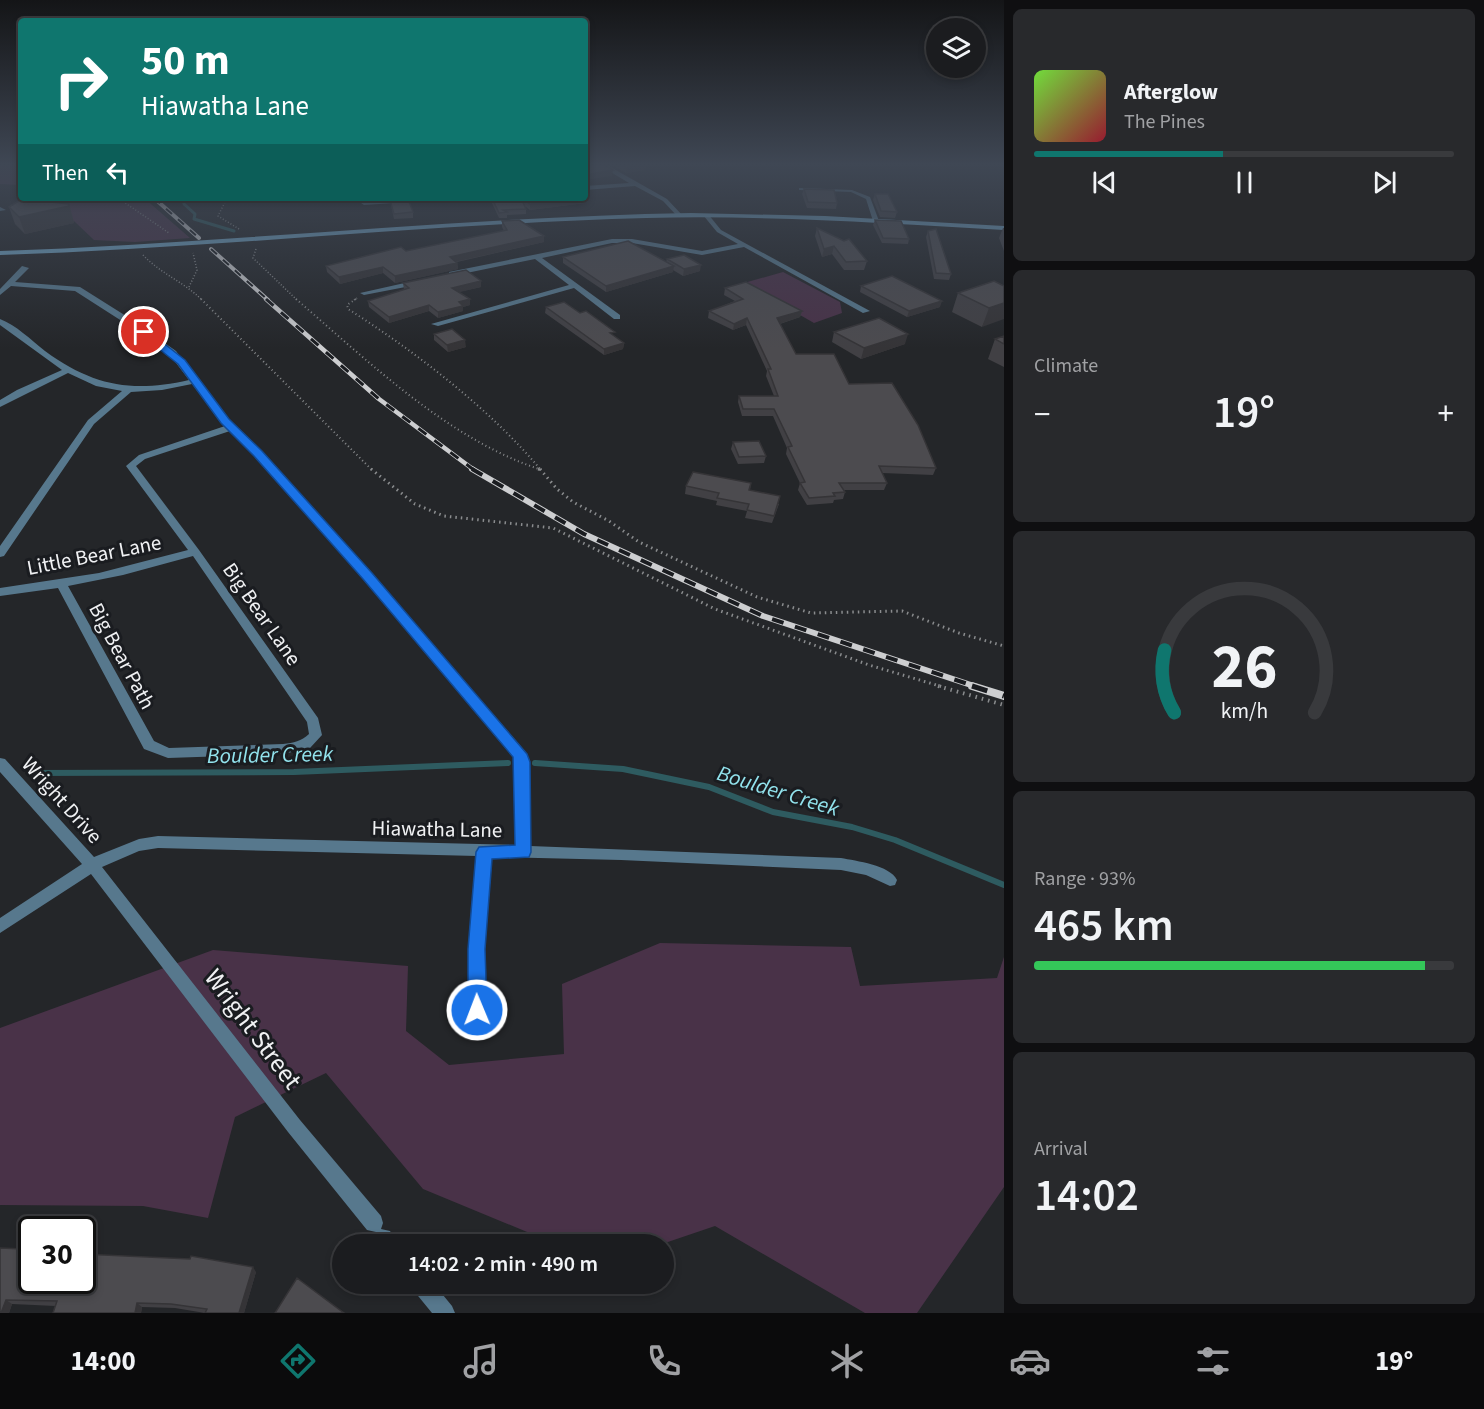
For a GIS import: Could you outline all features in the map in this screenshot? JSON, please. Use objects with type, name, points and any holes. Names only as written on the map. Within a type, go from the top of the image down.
[{"type":"main road","points":[[0,253],[162,246],[466,226]]},
{"type":"main road","points":[[972,226],[1004,228]]},
{"type":"street","points":[[715,226],[719,231],[866,311]]},
{"type":"street","points":[[444,276],[612,241],[632,241],[695,253],[709,253],[746,245]]},
{"type":"street","points":[[535,256],[617,317]]},
{"type":"street","points":[[0,293],[25,268]]},
{"type":"street","points":[[364,293],[432,278]]},
{"type":"street","points":[[9,284],[76,289],[169,350],[182,362],[194,381],[232,427],[367,576],[519,754],[522,762],[523,852]]},
{"type":"street","points":[[435,324],[574,286]]},
{"type":"street","points":[[0,321],[68,370],[129,390],[159,390],[194,381]]},
{"type":"street","points":[[0,404],[27,388],[68,370]]},
{"type":"street","points":[[0,554],[91,422],[129,390]]},
{"type":"street","name":"Big Bear Lane","points":[[149,745],[168,753],[283,749],[297,748],[316,735],[313,721],[195,552],[131,466],[142,458],[232,427]]},
{"type":"street","name":"Little Bear Lane","points":[[0,592],[62,585],[168,561],[195,552]]},
{"type":"street","name":"Big Bear Path","points":[[62,585],[149,745]]},
{"type":"street","name":"Wright Drive","points":[[0,763],[93,866]]},
{"type":"street","name":"Hiawatha Lane","points":[[0,926],[93,866],[135,845],[158,842],[841,864],[868,869],[890,880]]},
{"type":"street","points":[[477,1010],[477,949],[484,852]]},
{"type":"street","name":"Wright Street","points":[[93,866],[381,1234]]},
{"type":"street","points":[[429,1294],[445,1313]]},
{"type":"path","points":[[159,226],[172,235]]},
{"type":"path","points":[[237,226],[255,234],[259,240],[253,258],[288,294],[434,414],[466,438],[520,465],[544,470]]},
{"type":"path","points":[[140,247],[150,265],[189,287],[383,481],[415,504],[460,520],[553,528],[715,609],[869,665],[1004,705]]},
{"type":"path","points":[[189,287],[197,270],[195,256],[190,250]]},
{"type":"path","points":[[364,293],[349,302],[347,307],[431,367],[522,447],[544,470],[557,489],[573,502],[609,521],[639,542],[757,597],[811,614],[902,611],[958,633],[1004,646]]},
{"type":"shaded area","points":[[80,226],[177,226],[190,238],[135,242],[94,240]]},
{"type":"shaded area","points":[[783,272],[840,302],[842,313],[814,323],[744,283]]},
{"type":"shaded area","points":[[660,943],[851,947],[860,986],[997,978],[1004,957],[1004,1187],[917,1313],[865,1313],[715,1226],[674,1240],[674,1234],[532,1234],[423,1189],[326,1073],[235,1117],[208,1218],[143,1206],[0,1205],[0,1028],[213,950],[408,966],[406,1031],[449,1065],[564,1054],[562,984]]},
{"type":"building","points":[[505,226],[529,226],[544,236],[450,257],[457,263],[395,276],[383,267],[339,277],[326,266],[401,247],[406,251],[507,230]]},
{"type":"building","points":[[878,226],[903,226],[909,239],[883,238]]},
{"type":"building","points":[[817,228],[844,241],[849,239],[867,261],[846,262],[834,246],[824,249]]},
{"type":"building","points":[[936,229],[951,274],[936,273],[928,231]]},
{"type":"building","points":[[628,241],[674,266],[606,286],[563,257]]},
{"type":"building","points":[[684,255],[701,265],[684,269],[667,259]]},
{"type":"building","points":[[466,270],[481,281],[452,288],[470,299],[459,302],[463,306],[438,312],[429,305],[389,317],[368,301],[409,288],[403,283]]},
{"type":"building","points":[[892,276],[942,301],[909,311],[861,286]]},
{"type":"building","points":[[994,281],[1004,286],[1004,303],[989,308],[958,293]]},
{"type":"building","points":[[746,282],[802,311],[777,318],[796,354],[834,354],[849,384],[892,383],[918,425],[936,468],[879,466],[887,483],[839,483],[845,492],[833,493],[835,496],[809,498],[800,483],[805,482],[788,447],[792,446],[774,409],[743,409],[739,396],[778,396],[768,369],[771,369],[747,318],[734,324],[709,311],[743,299],[725,288]]},
{"type":"building","points":[[564,302],[580,313],[586,311],[615,332],[610,333],[624,343],[604,349],[546,307]]},
{"type":"building","points":[[879,318],[908,334],[864,348],[834,332]]},
{"type":"building","points":[[452,329],[465,340],[447,345],[434,334]]},
{"type":"building","points":[[1004,336],[1004,344],[995,339]]},
{"type":"building","points":[[759,441],[766,456],[739,457],[733,442]]},
{"type":"building","points":[[693,472],[751,483],[749,490],[780,496],[774,516],[747,510],[749,504],[717,498],[719,493],[686,486]]},
{"type":"building","points":[[0,1248],[18,1249],[18,1294],[96,1294],[96,1255],[190,1259],[191,1256],[253,1267],[239,1313],[205,1313],[207,1309],[171,1304],[137,1303],[135,1313],[53,1313],[57,1301],[6,1300],[0,1313]]},
{"type":"building","points":[[297,1278],[344,1313],[275,1313]]},
{"type":"waterway","points":[[218,226],[234,231]]},
{"type":"waterway","name":"Boulder Creek","points":[[33,773],[294,772],[508,763]]},
{"type":"waterway","name":"Boulder Creek","points":[[535,763],[623,769],[709,787],[773,812],[852,827],[895,840],[1004,885]]},
{"type":"railway","points":[[186,226],[199,238]]},
{"type":"railway","points":[[211,249],[268,300]]},
{"type":"railway","points":[[266,299],[379,399],[474,470]]},
{"type":"railway","points":[[472,469],[584,534],[763,616],[977,687]]},
{"type":"railway","points":[[972,686],[1004,696]]},
{"type":"route","points":[[144,332],[182,362],[198,388],[225,421],[287,484],[519,754],[522,762],[523,852],[484,852],[477,949],[477,1010]]}]
